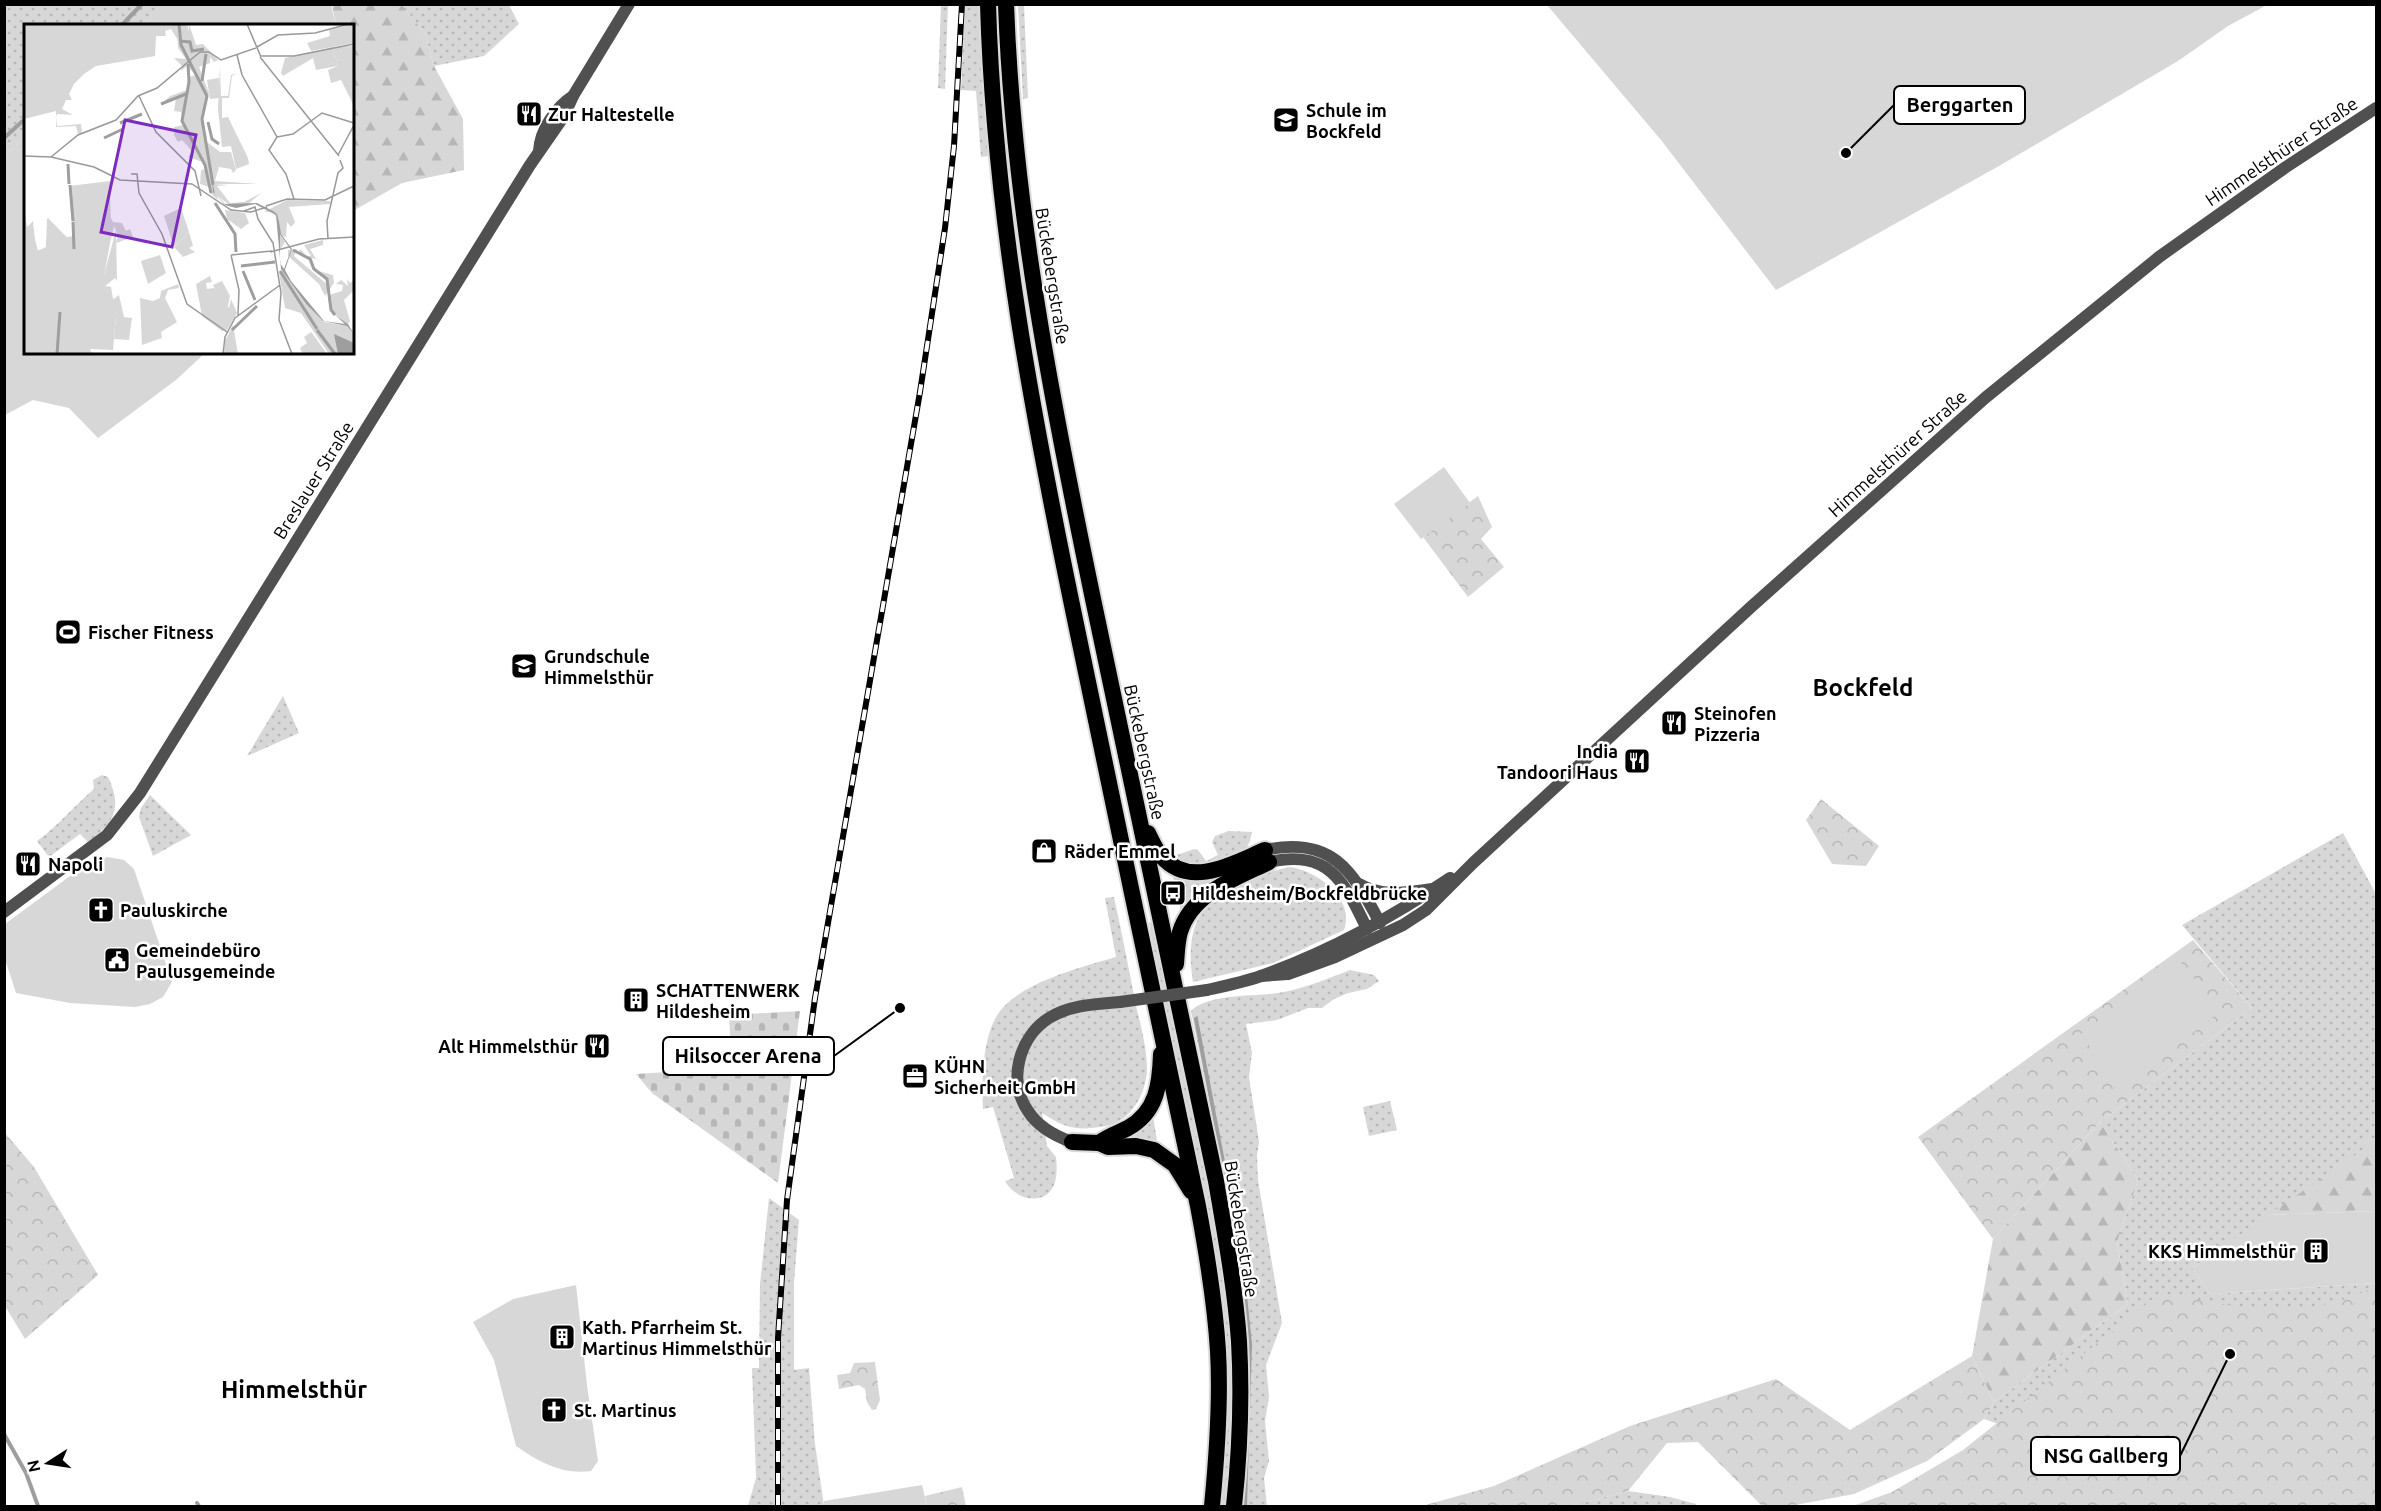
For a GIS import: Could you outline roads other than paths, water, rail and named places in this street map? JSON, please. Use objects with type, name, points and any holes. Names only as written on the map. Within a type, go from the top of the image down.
[{"type":"highway","points":[[988,4],[992,94],[1003,209],[1033,411],[1198,1206],[1211,1280],[1218,1352],[1218,1415],[1212,1506]]},
{"type":"highway","name":"Bückebergstraße","points":[[1006,4],[1016,156],[1038,308],[1076,515],[1216,1181],[1230,1260],[1239,1340],[1240,1380],[1239,1440],[1234,1506]]},
{"type":"highway","points":[[1007,31],[1013,4]]},
{"type":"highway","points":[[1139,817],[1159,854],[1165,861],[1183,871],[1212,872],[1267,856]]},
{"type":"highway","points":[[1174,983],[1180,931],[1194,908],[1209,893],[1267,856]]},
{"type":"highway","points":[[1099,1143],[1137,1122],[1154,1101],[1160,1083],[1162,1033]]},
{"type":"highway","points":[[1072,1142],[1099,1143],[1108,1147],[1136,1146],[1160,1152],[1178,1170],[1198,1206]]},
{"type":"street","name":"Breslauer Straße","points":[[4,912],[107,835],[126,813],[539,151],[541,136],[557,110],[573,96],[629,4]]},
{"type":"street","name":"Himmelsthürer Straße","points":[[1261,976],[1288,974],[1325,960],[1404,925],[1426,910],[1473,863],[1751,607],[1985,398],[2159,257],[2286,167],[2376,108]]},
{"type":"street","points":[[1267,856],[1288,845],[1310,847],[1335,859],[1358,884],[1380,923]]},
{"type":"street","points":[[1267,856],[1304,859],[1319,863],[1328,869],[1340,881],[1367,929]]},
{"type":"street","name":"Himmelsthürer Straße","points":[[1072,1142],[1042,1126],[1026,1110],[1021,1097],[1018,1082],[1019,1062],[1022,1051],[1039,1026],[1057,1014],[1095,1004],[1153,999],[1207,990],[1261,976],[1380,923],[1473,863]]},
{"type":"street","points":[[1358,884],[1370,890],[1389,894],[1435,888]]},
{"type":"waterway","points":[[123,24],[142,4]]},
{"type":"waterway","points":[[4,138],[24,120]]},
{"type":"waterway","points":[[1196,1019],[1241,1257],[1250,1344],[1245,1506]]},
{"type":"waterway","points":[[4,1434],[26,1473],[38,1506]]},
{"type":"railway","points":[[778,1506],[778,1338],[787,1200],[815,998],[920,392],[945,228],[954,146],[962,4]]},
{"type":"place","name":"Zur Haltestelle","points":[[529,114]]},
{"type":"place","name":"Schule im Bockfeld","points":[[1286,120]]},
{"type":"place","name":"Berggarten","points":[[1846,153]]},
{"type":"place","name":"Fischer Fitness","points":[[68,632]]},
{"type":"place","name":"Grundschule Himmelsthür","points":[[524,666]]},
{"type":"place","name":"Steinofen Pizzeria","points":[[1674,723]]},
{"type":"place","name":"India Tandoori Haus","points":[[1637,761]]},
{"type":"place","name":"Räder Emmel","points":[[1044,851]]},
{"type":"place","name":"Napoli","points":[[28,864]]},
{"type":"place","name":"Hildesheim/Bockfeldbrücke","points":[[1173,893]]},
{"type":"place","name":"Pauluskirche","points":[[101,910]]},
{"type":"place","name":"Gemeindebüro Paulusgemeinde","points":[[117,960]]},
{"type":"place","name":"SCHATTENWERK Hildesheim","points":[[636,1000]]},
{"type":"place","name":"Hilsoccer Arena","points":[[900,1008]]},
{"type":"place","name":"Alt Himmelsthür","points":[[597,1046]]},
{"type":"place","name":"KÜHN Sicherheit GmbH","points":[[915,1076]]},
{"type":"place","name":"KKS Himmelsthür","points":[[2316,1251]]},
{"type":"place","name":"Kath. Pfarrheim St. Martinus Himmelsthür","points":[[562,1337]]},
{"type":"place","name":"NSG Gallberg","points":[[2230,1354]]},
{"type":"place","name":"St. Martinus","points":[[554,1410]]},
{"type":"district","name":"Bockfeld","points":[[1863,687]]},
{"type":"district","name":"Himmelsthür","points":[[294,1389]]}]
